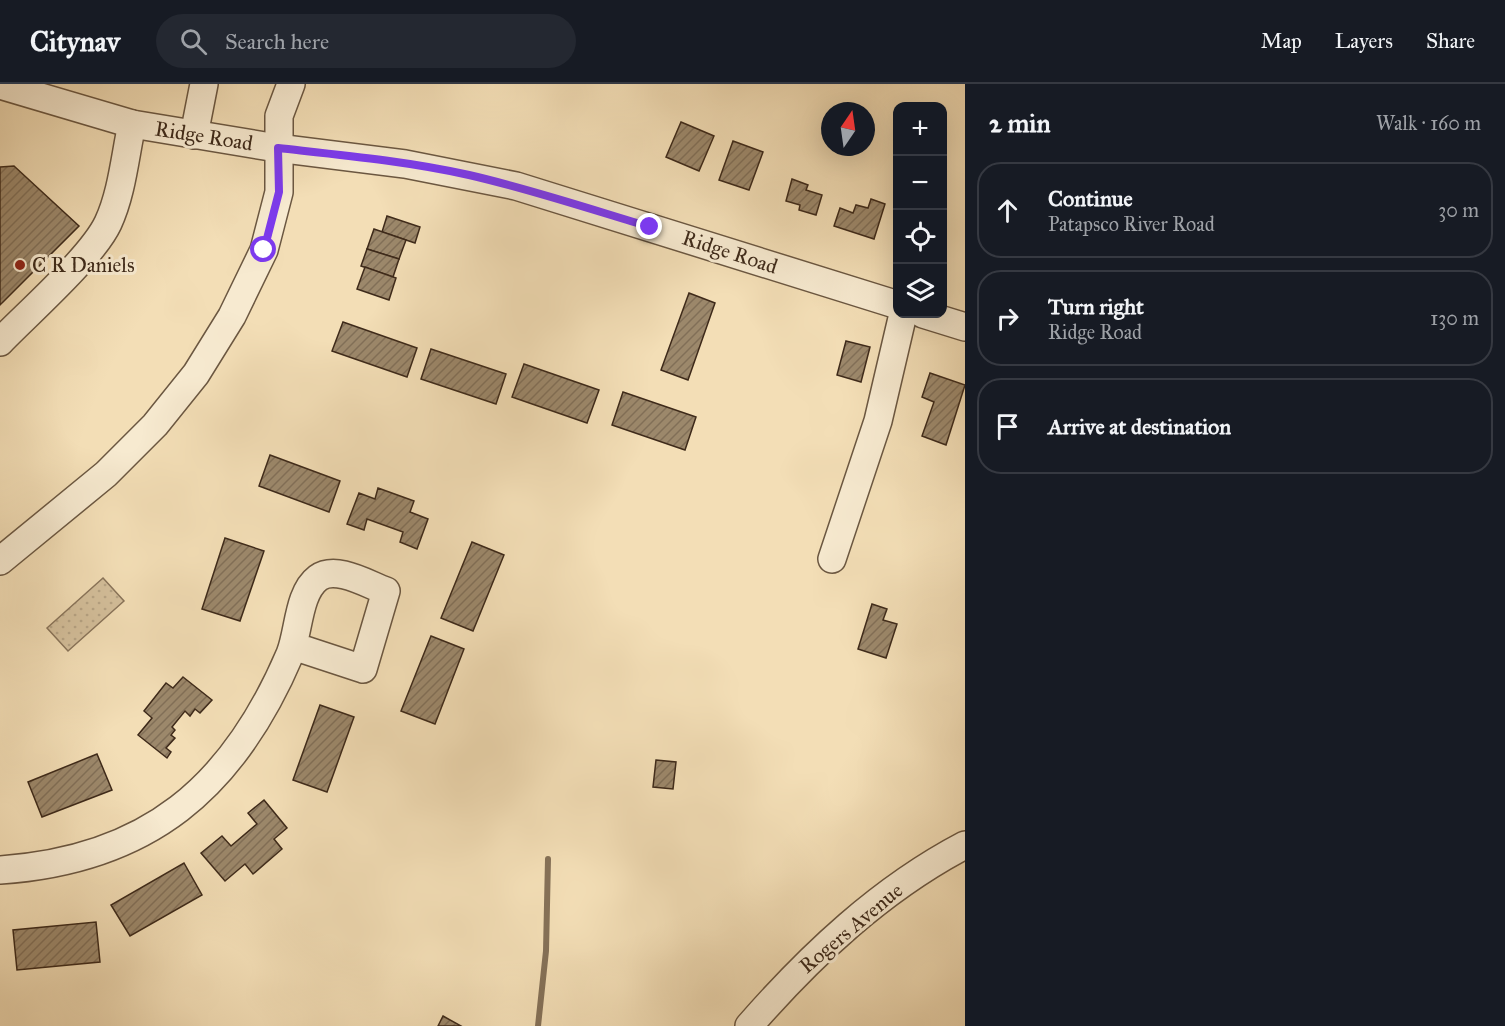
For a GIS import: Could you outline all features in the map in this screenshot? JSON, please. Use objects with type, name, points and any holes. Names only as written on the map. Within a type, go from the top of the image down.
[{"type":"street","points":[[194,135],[204,84]]},
{"type":"street","points":[[0,561],[106,474],[155,425],[196,374],[232,316],[264,250],[279,192],[279,116],[291,84]]},
{"type":"street","name":"Ridge Road","points":[[0,85],[132,124],[278,148],[405,164],[516,186],[893,304]]},
{"type":"street","points":[[0,342],[89,250],[108,224],[132,124]]},
{"type":"street","points":[[832,559],[878,421],[902,318]]},
{"type":"street","points":[[936,318],[965,327]]},
{"type":"street","points":[[0,870],[36,868],[92,855],[136,837],[180,810],[216,776],[242,743],[271,698],[293,646]]},
{"type":"street","name":"Rogers Avenue","points":[[749,1026],[832,939],[894,889],[965,845]]},
{"type":"shaded area","points":[[103,578],[124,601],[68,651],[47,628]]},
{"type":"building","points":[[681,122],[714,136],[699,171],[666,157]]},
{"type":"building","points":[[733,141],[763,152],[749,190],[719,180]]},
{"type":"building","name":"C R Daniels","points":[[14,166],[79,226],[0,305],[0,167]]},
{"type":"building","points":[[792,179],[808,185],[806,190],[822,195],[816,215],[799,210],[800,205],[786,201]]},
{"type":"building","points":[[871,199],[885,204],[874,239],[834,226],[840,208],[853,213],[856,205],[868,208]]},
{"type":"building","points":[[387,216],[420,227],[415,243],[382,232]]},
{"type":"building","points":[[374,229],[406,240],[399,259],[367,249]]},
{"type":"building","points":[[367,249],[399,259],[393,277],[361,266]]},
{"type":"building","points":[[365,267],[396,278],[389,300],[357,289]]},
{"type":"building","points":[[689,293],[715,303],[688,380],[661,370]]},
{"type":"building","points":[[343,322],[417,348],[407,377],[332,351]]},
{"type":"building","points":[[846,341],[870,347],[861,382],[837,375]]},
{"type":"building","points":[[431,349],[506,374],[496,404],[421,379]]},
{"type":"building","points":[[524,364],[599,390],[587,423],[512,397]]},
{"type":"building","points":[[930,373],[965,385],[946,445],[922,436],[934,402],[922,397]]},
{"type":"building","points":[[623,392],[696,417],[685,450],[612,425]]},
{"type":"building","points":[[270,455],[340,481],[329,512],[259,486]]},
{"type":"building","points":[[378,488],[414,501],[410,512],[428,519],[417,549],[400,542],[403,532],[367,519],[364,530],[347,524],[359,493],[375,499]]},
{"type":"building","points":[[225,538],[264,551],[240,621],[202,609]]},
{"type":"building","points":[[472,542],[504,555],[473,631],[441,618]]},
{"type":"building","points":[[872,604],[887,609],[883,620],[897,624],[886,658],[858,649]]},
{"type":"building","points":[[431,636],[464,649],[435,724],[401,711]]},
{"type":"building","points":[[183,677],[212,700],[200,713],[195,709],[190,716],[185,711],[172,727],[175,730],[171,735],[175,738],[166,748],[171,752],[167,758],[138,735],[152,718],[144,711],[166,683],[173,688]]},
{"type":"building","points":[[320,705],[354,717],[327,792],[293,780]]},
{"type":"building","points":[[97,754],[112,790],[42,817],[28,782]]},
{"type":"building","points":[[656,760],[676,762],[673,789],[653,787]]},
{"type":"building","points":[[264,800],[287,828],[274,839],[282,849],[253,874],[245,864],[225,881],[201,853],[222,836],[231,846],[257,824],[248,813]]},
{"type":"building","points":[[184,863],[202,895],[130,936],[111,905]]},
{"type":"building","points":[[96,922],[100,962],[17,970],[13,930]]},
{"type":"building","points":[[443,1016],[461,1026],[438,1026]]},
{"type":"waterway","points":[[538,1026],[546,951],[548,859]]},
{"type":"place","name":"C R Daniels","points":[[20,265]]},
{"type":"route","points":[[264,250],[279,192],[278,148],[405,164],[466,175],[516,186],[650,227]]}]
